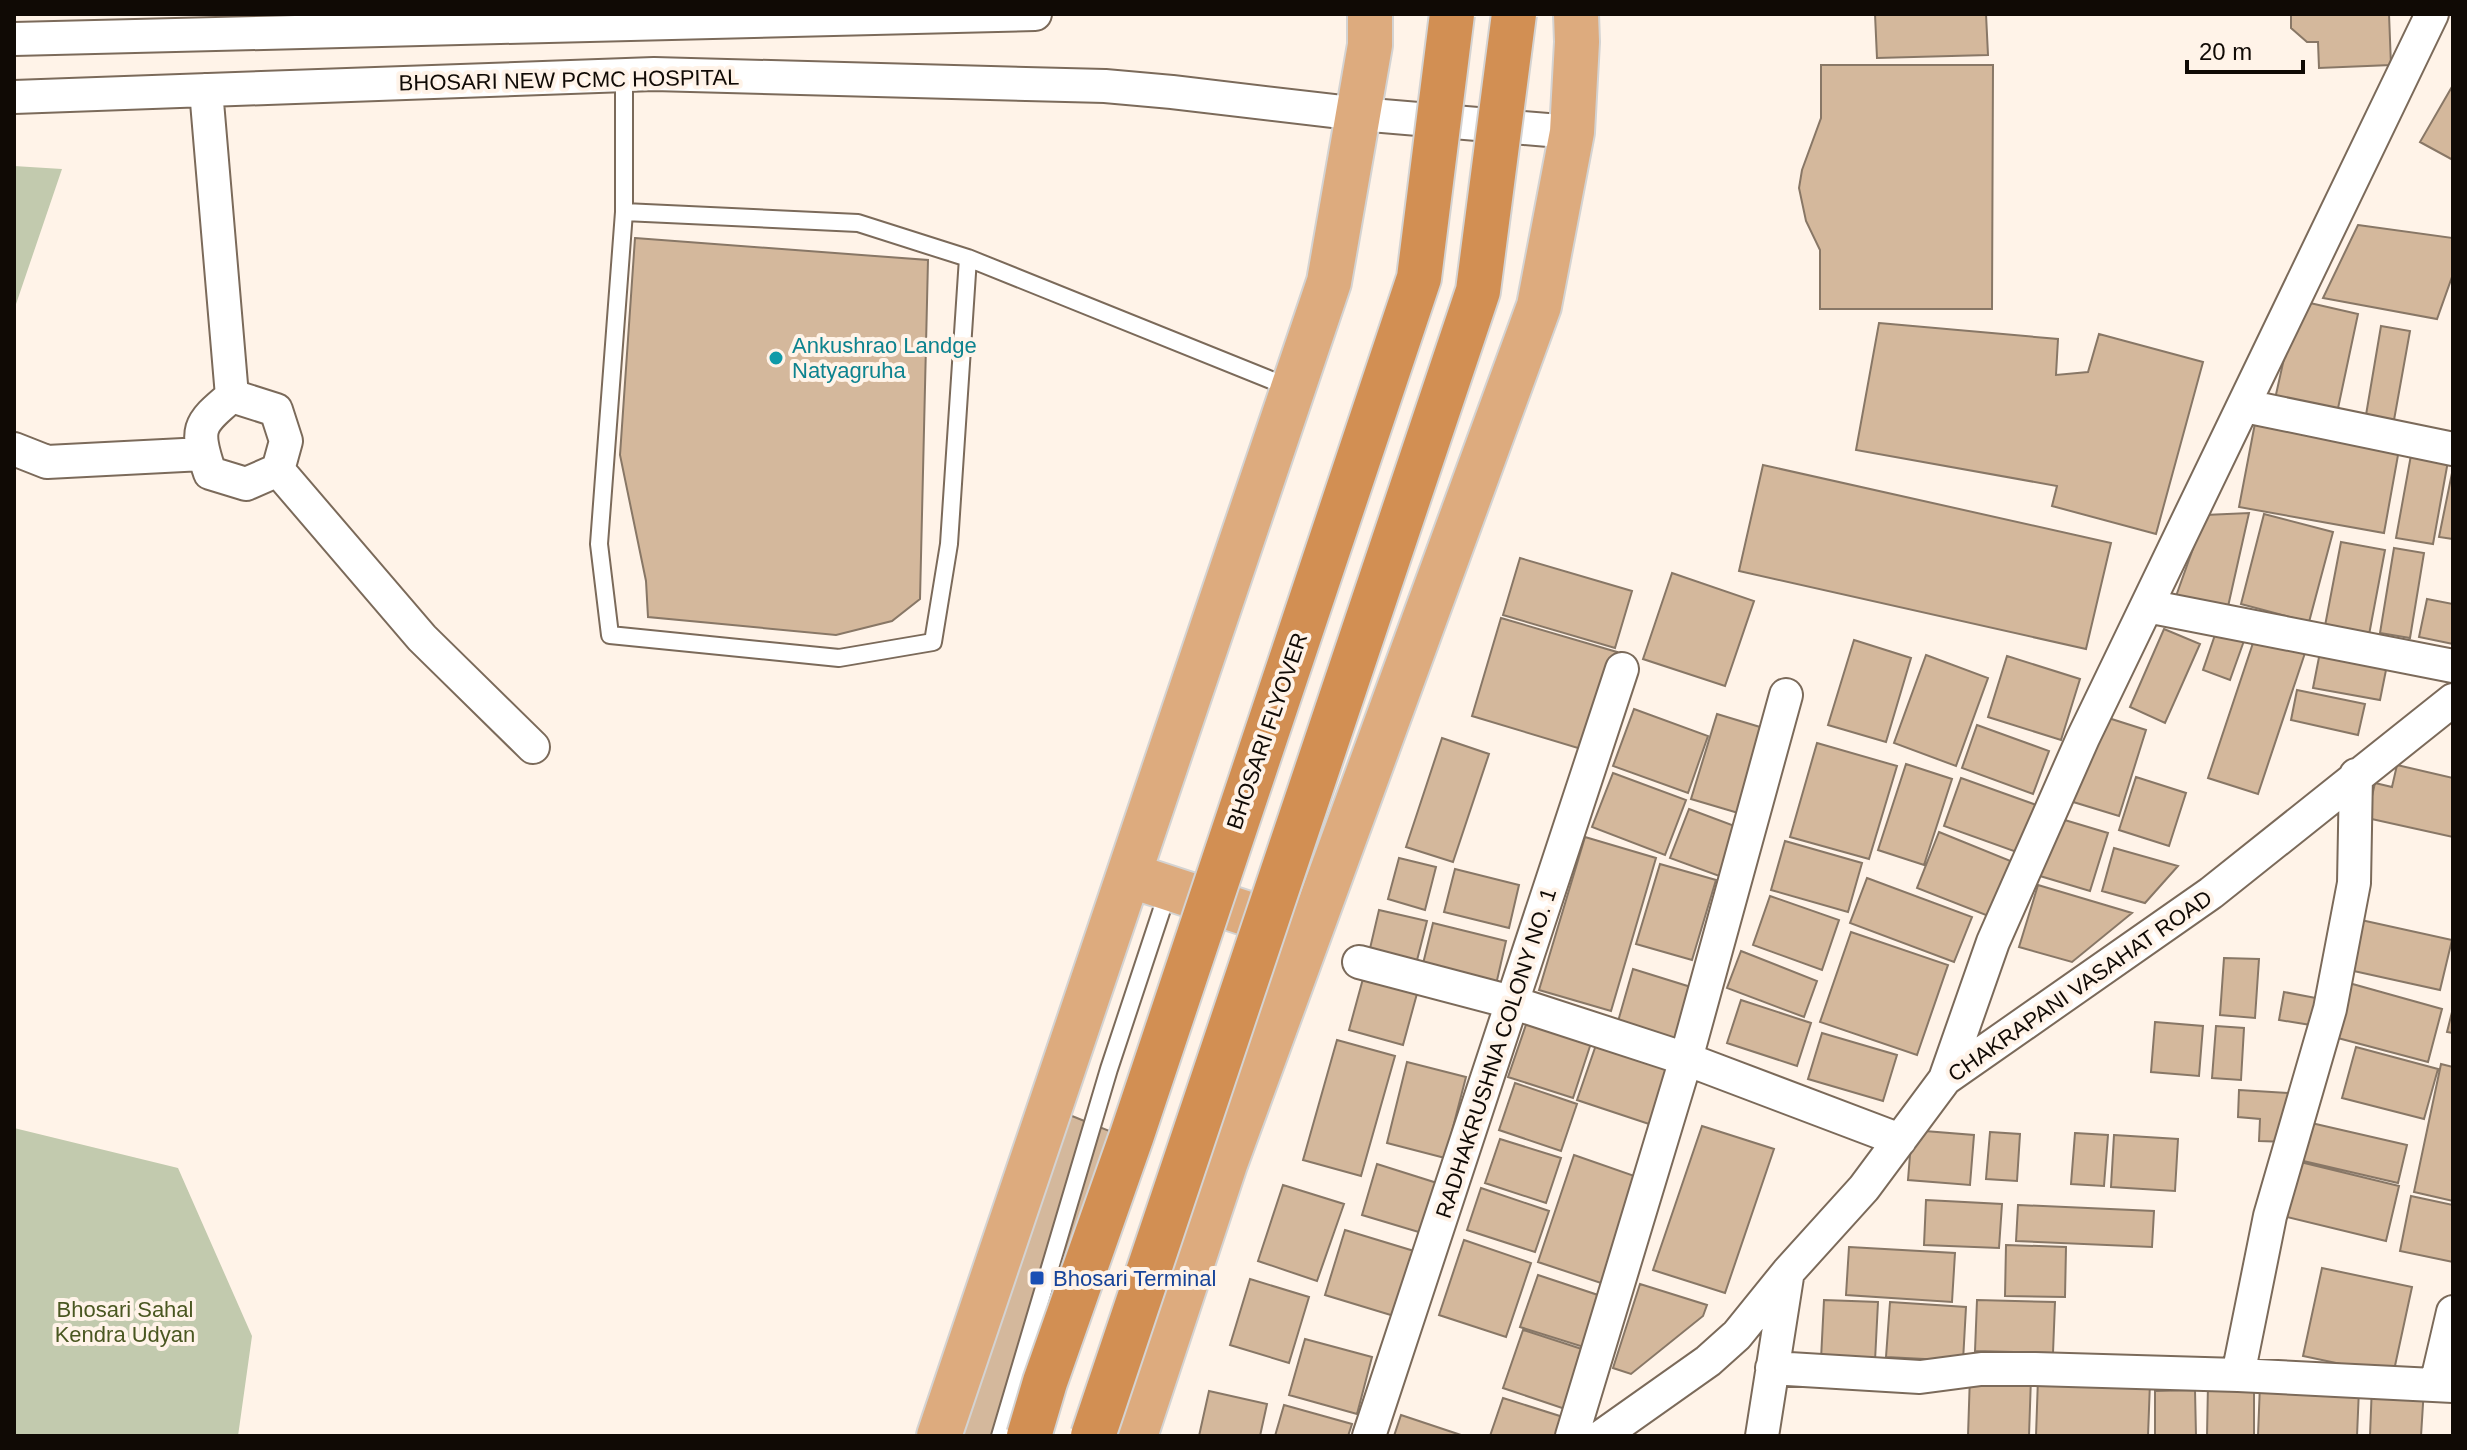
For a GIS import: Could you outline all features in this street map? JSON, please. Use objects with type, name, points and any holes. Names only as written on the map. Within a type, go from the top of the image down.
[{"type":"highway","name":"BHOSARI FLYOVER","points":[[1029,1436],[1419,278],[1452,14]]},
{"type":"highway","points":[[1093,1436],[1478,291],[1514,14]]},
{"type":"main road","points":[[939,1436],[1149,881],[1292,389],[1329,282],[1370,45],[1370,14]]},
{"type":"main road","points":[[1135,1436],[1220,1178],[1539,306],[1572,132],[1576,14]]},
{"type":"main road","points":[[1149,881],[1309,934]]},
{"type":"street","points":[[14,39],[1035,14]]},
{"type":"street","points":[[1945,1079],[1993,942],[2083,738],[2432,14]]},
{"type":"street","name":"BHOSARI NEW PCMC HOSPITAL","points":[[14,97],[624,74],[1105,86],[1359,114],[1572,132]]},
{"type":"street","points":[[206,90],[232,396]]},
{"type":"street","points":[[232,396],[206,418],[200,443],[210,473],[246,484],[278,470]]},
{"type":"street","points":[[232,396],[276,410],[286,441],[278,470]]},
{"type":"street","points":[[2245,406],[2453,449]]},
{"type":"street","points":[[14,449],[47,462],[203,454]]},
{"type":"street","points":[[278,470],[422,638],[533,747]]},
{"type":"street","points":[[2147,606],[2453,666]]},
{"type":"street","name":"RADHAKRUSHNA COLONY NO. 1","points":[[1369,1436],[1622,669]]},
{"type":"street","points":[[1572,1436],[1686,1059],[1786,695]]},
{"type":"street","name":"CHAKRAPANI VASAHAT ROAD","points":[[1602,1436],[1708,1361],[1737,1335],[1788,1272],[1864,1188],[1945,1079],[2211,893],[2453,700]]},
{"type":"street","points":[[2238,1375],[2270,1216],[2330,1009],[2354,883],[2356,775]]},
{"type":"street","points":[[1359,962],[1511,1002],[1686,1059],[1900,1140]]},
{"type":"street","points":[[1762,1436],[1788,1272]]},
{"type":"street","points":[[1772,1368],[1920,1377],[1981,1369],[2238,1375],[2445,1385],[2453,1312]]},
{"type":"lane","points":[[624,74],[624,212],[599,544],[610,635],[839,658],[933,642],[949,544],[968,258]]},
{"type":"lane","points":[[624,212],[858,223],[968,258],[1292,389]]},
{"type":"lane","points":[[1000,1436],[1109,1069],[1149,881]]},
{"type":"green space","points":[[14,166],[62,169],[14,310]]},
{"type":"green space","name":"Bhosari Sahal Kendra Udyan","points":[[14,1128],[178,1168],[252,1336],[238,1436],[14,1436]]},
{"type":"building","points":[[1875,14],[1986,14],[1988,55],[1877,58]]},
{"type":"building","points":[[2291,14],[2389,14],[2391,65],[2319,68],[2318,42],[2307,42],[2291,28]]},
{"type":"building","points":[[1821,65],[1993,65],[1992,309],[1820,309],[1820,250],[1806,221],[1799,188],[1802,170],[1821,118]]},
{"type":"building","points":[[2453,85],[2453,160],[2420,142]]},
{"type":"building","points":[[2358,225],[2453,238],[2453,274],[2437,319],[2323,298]]},
{"type":"building","name":"Ankushrao Landge Natyagruha","points":[[635,238],[928,260],[920,599],[892,621],[836,635],[648,617],[646,581],[620,455]]},
{"type":"building","points":[[2297,300],[2358,314],[2337,413],[2275,399]]},
{"type":"building","points":[[1879,323],[2058,339],[2056,375],[2088,372],[2099,334],[2203,362],[2156,534],[2052,506],[2057,486],[1856,450]]},
{"type":"building","points":[[2381,326],[2410,331],[2394,420],[2366,415]]},
{"type":"building","points":[[2256,418],[2400,444],[2384,533],[2239,507]]},
{"type":"building","points":[[2413,444],[2450,450],[2433,544],[2396,538]]},
{"type":"building","points":[[1763,465],[2111,543],[2086,649],[1739,571]]},
{"type":"building","points":[[2453,473],[2453,539],[2439,537]]},
{"type":"building","points":[[2249,513],[2227,611],[2175,599],[2205,515]]},
{"type":"building","points":[[2264,514],[2333,532],[2309,622],[2241,604]]},
{"type":"building","points":[[2341,542],[2385,550],[2368,640],[2324,631]]},
{"type":"building","points":[[2394,548],[2424,553],[2410,638],[2380,633]]},
{"type":"building","points":[[1520,558],[1632,591],[1615,648],[1503,615]]},
{"type":"building","points":[[1672,573],[1754,601],[1725,686],[1643,659]]},
{"type":"building","points":[[2427,599],[2453,604],[2453,644],[2419,637]]},
{"type":"building","points":[[1501,618],[1617,652],[1588,751],[1472,716]]},
{"type":"building","points":[[2164,629],[2200,644],[2165,723],[2130,707]]},
{"type":"building","points":[[2217,629],[2245,638],[2230,680],[2203,670]]},
{"type":"building","points":[[2257,631],[2307,647],[2258,794],[2208,778]]},
{"type":"building","points":[[1854,640],[1911,658],[1886,742],[1828,725]]},
{"type":"building","points":[[2321,647],[2388,660],[2380,700],[2313,688]]},
{"type":"building","points":[[1926,655],[1988,678],[1956,766],[1894,743]]},
{"type":"building","points":[[2007,656],[2080,679],[2061,740],[1988,717]]},
{"type":"building","points":[[2297,690],[2365,704],[2358,735],[2291,720]]},
{"type":"building","points":[[1634,709],[1708,736],[1688,793],[1613,766]]},
{"type":"building","points":[[1717,714],[1770,730],[1745,815],[1691,799]]},
{"type":"building","points":[[2099,715],[2146,730],[2119,816],[2070,801]]},
{"type":"building","points":[[1977,725],[2049,751],[2033,794],[1962,768]]},
{"type":"building","points":[[1442,738],[1489,754],[1453,862],[1406,847]]},
{"type":"building","points":[[1817,743],[1897,766],[1869,859],[1790,837]]},
{"type":"building","points":[[1906,764],[1952,779],[1924,865],[1878,850]]},
{"type":"building","points":[[2397,765],[2453,778],[2453,837],[2367,818],[2375,783],[2392,787]]},
{"type":"building","points":[[1613,773],[1686,800],[1665,855],[1592,827]]},
{"type":"building","points":[[2136,777],[2186,793],[2169,846],[2119,830]]},
{"type":"building","points":[[1961,778],[2042,807],[2025,855],[1944,826]]},
{"type":"building","points":[[1689,809],[1740,828],[1722,877],[1670,858]]},
{"type":"building","points":[[2058,818],[2108,833],[2090,891],[2040,876]]},
{"type":"building","points":[[1939,832],[2013,862],[1991,917],[1917,888]]},
{"type":"building","points":[[1585,837],[1656,858],[1611,1011],[1539,990]]},
{"type":"building","points":[[1785,841],[1862,863],[1848,912],[1771,890]]},
{"type":"building","points":[[2114,848],[2178,866],[2145,903],[2102,891]]},
{"type":"building","points":[[1399,858],[1436,867],[1425,910],[1388,899]]},
{"type":"building","points":[[1660,864],[1716,880],[1692,960],[1636,944]]},
{"type":"building","points":[[1455,869],[1519,885],[1509,928],[1444,912]]},
{"type":"building","points":[[1867,878],[1972,917],[1954,962],[1850,923]]},
{"type":"building","points":[[2038,885],[2132,913],[2072,962],[2019,947]]},
{"type":"building","points":[[1770,896],[1839,920],[1822,970],[1753,945]]},
{"type":"building","points":[[1379,910],[1427,921],[1415,968],[1368,957]]},
{"type":"building","points":[[2352,918],[2452,940],[2440,990],[2340,968]]},
{"type":"building","points":[[1433,923],[1506,941],[1495,989],[1421,972]]},
{"type":"building","points":[[1851,932],[1948,965],[1917,1055],[1820,1022]]},
{"type":"building","points":[[1741,951],[1817,981],[1804,1017],[1727,988]]},
{"type":"building","points":[[2224,958],[2259,959],[2255,1018],[2220,1015]]},
{"type":"building","points":[[1633,969],[1694,988],[1677,1043],[1617,1025]]},
{"type":"building","points":[[1364,975],[1418,990],[1403,1045],[1349,1030]]},
{"type":"building","points":[[2349,983],[2442,1009],[2428,1062],[2334,1037]]},
{"type":"building","points":[[2284,992],[2316,998],[2311,1025],[2279,1020]]},
{"type":"building","points":[[1741,1000],[1811,1023],[1797,1066],[1727,1043]]},
{"type":"building","points":[[2453,1008],[2453,1033],[2447,1032]]},
{"type":"building","points":[[1530,1013],[1594,1034],[1573,1098],[1508,1077]]},
{"type":"building","points":[[2155,1022],[2203,1026],[2199,1076],[2151,1072]]},
{"type":"building","points":[[2216,1026],[2244,1028],[2241,1080],[2212,1078]]},
{"type":"building","points":[[1822,1033],[1897,1055],[1883,1101],[1808,1079]]},
{"type":"building","points":[[1337,1040],[1395,1056],[1361,1176],[1303,1160]]},
{"type":"building","points":[[1597,1042],[1674,1068],[1655,1126],[1577,1100]]},
{"type":"building","points":[[2356,1047],[2438,1069],[2424,1119],[2342,1098]]},
{"type":"building","points":[[1407,1062],[1466,1077],[1445,1158],[1387,1143]]},
{"type":"building","points":[[2441,1064],[2453,1067],[2453,1201],[2414,1192]]},
{"type":"building","points":[[1515,1083],[1577,1104],[1561,1151],[1499,1130]]},
{"type":"building","points":[[2239,1090],[2289,1093],[2287,1142],[2259,1141],[2260,1119],[2238,1117]]},
{"type":"building","name":"Bhosari Terminal","points":[[1067,1114],[1112,1132],[1017,1436],[955,1436]]},
{"type":"building","points":[[2307,1122],[2407,1145],[2398,1183],[2299,1160]]},
{"type":"building","points":[[1702,1126],[1774,1149],[1725,1293],[1653,1270]]},
{"type":"building","points":[[1912,1130],[1974,1135],[1970,1185],[1908,1180]]},
{"type":"building","points":[[1990,1132],[2020,1134],[2017,1181],[1986,1179]]},
{"type":"building","points":[[2075,1133],[2108,1135],[2104,1186],[2071,1184]]},
{"type":"building","points":[[2114,1135],[2178,1139],[2175,1191],[2111,1187]]},
{"type":"building","points":[[1500,1139],[1561,1158],[1546,1203],[1485,1183]]},
{"type":"building","points":[[1574,1155],[1646,1180],[1610,1286],[1538,1262]]},
{"type":"building","points":[[2292,1160],[2399,1186],[2386,1241],[2279,1215]]},
{"type":"building","points":[[1377,1164],[1437,1183],[1422,1233],[1362,1215]]},
{"type":"building","points":[[1283,1185],[1344,1204],[1317,1281],[1258,1261]]},
{"type":"building","points":[[1481,1188],[1549,1211],[1535,1252],[1467,1230]]},
{"type":"building","points":[[2411,1196],[2453,1205],[2453,1262],[2400,1251]]},
{"type":"building","points":[[1926,1200],[2002,1204],[1999,1248],[1924,1245]]},
{"type":"building","points":[[2018,1205],[2154,1211],[2152,1247],[2016,1241]]},
{"type":"building","points":[[1345,1230],[1414,1251],[1394,1316],[1325,1295]]},
{"type":"building","points":[[1464,1240],[1531,1263],[1506,1337],[1439,1315]]},
{"type":"building","points":[[2006,1245],[2066,1247],[2065,1297],[2005,1296]]},
{"type":"building","points":[[1849,1247],[1955,1253],[1952,1302],[1846,1295]]},
{"type":"building","points":[[2322,1268],[2412,1287],[2393,1375],[2303,1356]]},
{"type":"building","points":[[1538,1275],[1607,1298],[1590,1349],[1520,1327]]},
{"type":"building","points":[[1250,1279],[1309,1297],[1289,1363],[1230,1345]]},
{"type":"building","points":[[1640,1284],[1707,1305],[1703,1316],[1631,1374],[1613,1368]]},
{"type":"building","points":[[1824,1300],[1878,1302],[1875,1361],[1821,1359]]},
{"type":"building","points":[[1977,1300],[2055,1302],[2053,1353],[1975,1351]]},
{"type":"building","points":[[1890,1302],[1966,1307],[1963,1361],[1886,1357]]},
{"type":"building","points":[[1523,1330],[1591,1352],[1571,1411],[1503,1388]]},
{"type":"building","points":[[1305,1339],[1372,1357],[1357,1414],[1289,1395]]},
{"type":"building","points":[[1970,1375],[2031,1377],[2029,1436],[1968,1436]]},
{"type":"building","points":[[2038,1378],[2150,1382],[2148,1436],[2036,1436]]},
{"type":"building","points":[[2208,1384],[2254,1384],[2254,1436],[2207,1436]]},
{"type":"building","points":[[2260,1384],[2359,1389],[2357,1436],[2258,1436]]},
{"type":"building","points":[[2372,1385],[2424,1388],[2421,1436],[2370,1436]]},
{"type":"building","points":[[2195,1390],[2196,1436],[2155,1436],[2155,1391]]},
{"type":"building","points":[[1209,1391],[1267,1404],[1260,1436],[1199,1436]]},
{"type":"building","points":[[1503,1398],[1563,1417],[1557,1435],[1490,1436]]},
{"type":"building","points":[[1284,1405],[1352,1424],[1348,1436],[1275,1436]]},
{"type":"building","points":[[1401,1415],[1464,1436],[1394,1436]]},
{"type":"place","name":"Ankushrao Landge Natyagruha","points":[[776,358]]},
{"type":"place","name":"Bhosari Terminal","points":[[1037,1278]]}]
